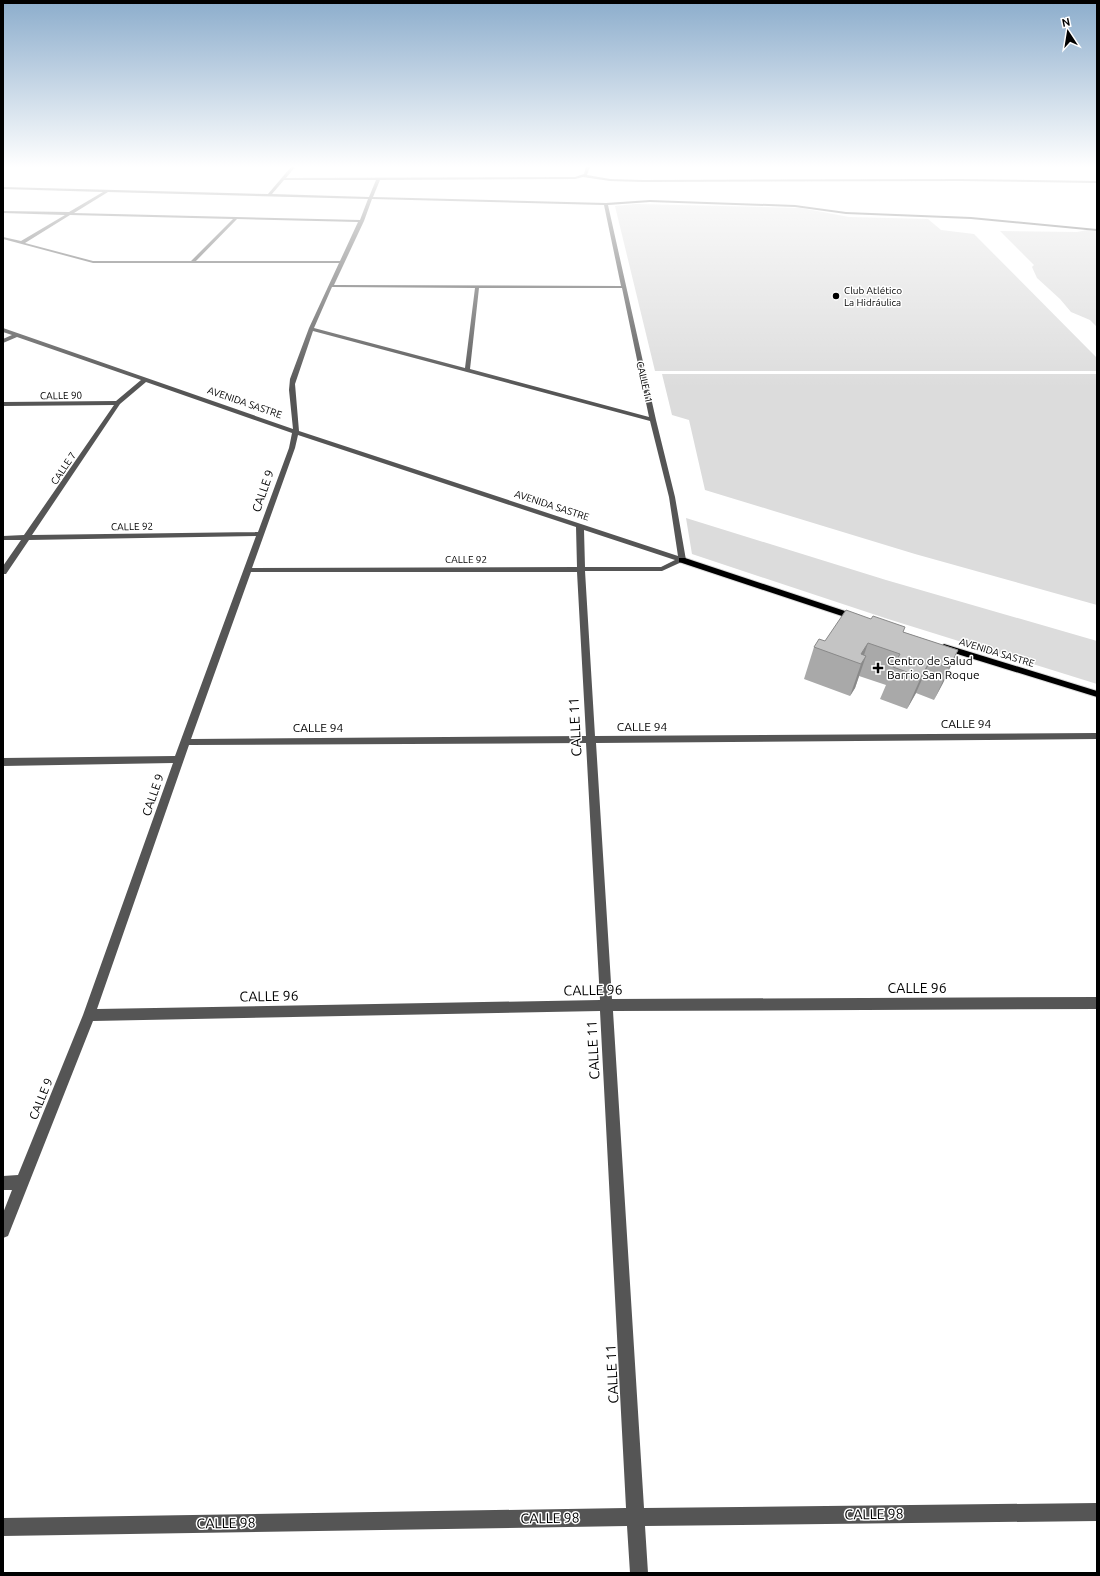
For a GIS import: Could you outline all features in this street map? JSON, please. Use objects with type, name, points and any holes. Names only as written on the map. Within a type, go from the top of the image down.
[{"type":"main road","name":"AVENIDA SASTRE","points":[[682,560],[868,622]]},
{"type":"main road","name":"AVENIDA SASTRE","points":[[932,643],[1097,694]]},
{"type":"street","points":[[12,241],[93,262],[343,262]]},
{"type":"street","points":[[21,243],[25,241]]},
{"type":"street","points":[[192,262],[213,241]]},
{"type":"street","points":[[353,241],[312,329],[653,420]]},
{"type":"street","name":"CALLE 11","points":[[614,241],[653,420],[672,497],[682,560]]},
{"type":"street","points":[[331,286],[624,287]]},
{"type":"street","points":[[467,371],[477,287]]},
{"type":"street","name":"CALLE 9","points":[[3,1231],[89,1015],[179,759],[249,570],[292,448],[296,432],[293,381],[312,329]]},
{"type":"street","name":"AVENIDA SASTRE","points":[[3,330],[296,432],[682,560]]},
{"type":"street","points":[[3,341],[17,335]]},
{"type":"street","name":"CALLE 7","points":[[3,572],[118,403],[145,379]]},
{"type":"street","name":"CALLE 90","points":[[3,404],[118,403]]},
{"type":"street","name":"CALLE 11","points":[[580,526],[581,568],[639,1573]]},
{"type":"street","name":"CALLE 92","points":[[3,538],[262,534]]},
{"type":"street","name":"CALLE 92","points":[[249,570],[662,569],[682,560]]},
{"type":"street","name":"CALLE 94","points":[[186,742],[1097,736]]},
{"type":"street","points":[[3,762],[179,759]]},
{"type":"street","name":"CALLE 96","points":[[89,1015],[606,1005],[1097,1003]]},
{"type":"street","points":[[3,1183],[22,1182]]},
{"type":"street","name":"CALLE 98","points":[[3,1527],[636,1517],[1097,1512]]},
{"type":"shaded area","name":"Club Atlético La Hidráulica","points":[[623,241],[980,241],[1097,358],[1097,371],[655,371]]},
{"type":"shaded area","points":[[1010,241],[1097,241],[1097,327],[1090,320],[1071,312],[1060,299],[1037,278],[1032,267],[1034,265]]},
{"type":"shaded area","points":[[662,374],[1097,374],[1097,605],[915,554],[705,490],[689,420],[672,415]]},
{"type":"shaded area","points":[[686,518],[886,580],[1097,641],[1097,684],[888,619],[692,554]]},
{"type":"building","points":[[846,610],[871,619],[873,616],[905,627],[903,632],[958,650],[949,668],[930,661],[921,677],[893,667],[900,654],[868,643],[861,654],[866,656],[861,664],[814,647],[819,639],[825,641]]},
{"type":"place","name":"Club Atlético La Hidráulica","points":[[836,296]]},
{"type":"place","name":"Centro de Salud Barrio San Roque","points":[[878,668]]}]
